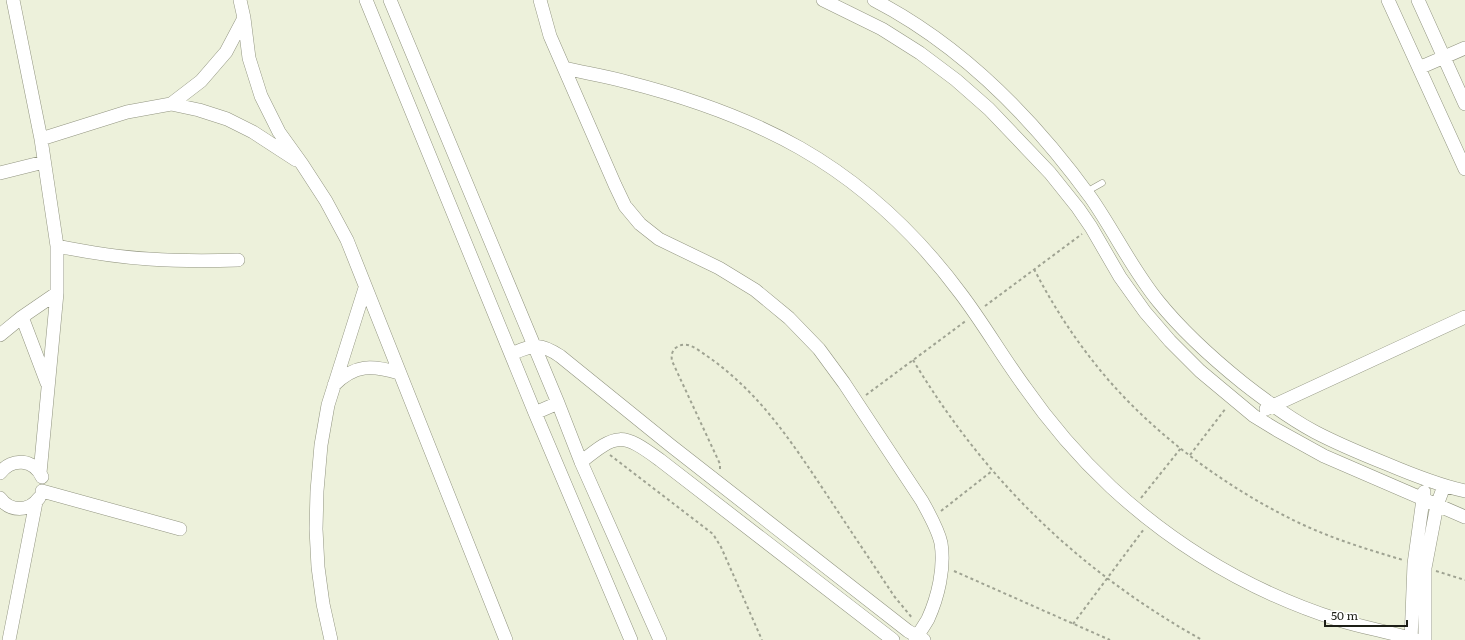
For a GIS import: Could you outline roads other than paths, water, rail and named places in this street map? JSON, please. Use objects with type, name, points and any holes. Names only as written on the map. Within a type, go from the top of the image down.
[{"type":"street","points":[[10,640],[39,497],[43,485],[40,473],[57,293],[57,246],[41,139],[13,0]]},
{"type":"street","points":[[240,0],[249,58],[261,96],[279,132],[326,201],[347,240],[506,640]]},
{"type":"street","points":[[366,0],[535,413],[631,640]]},
{"type":"street","points":[[390,0],[558,403],[581,462],[660,640]]},
{"type":"street","points":[[512,354],[534,345],[543,347],[560,356],[716,481],[919,636],[933,607],[942,566],[941,543],[922,501],[844,383],[819,349],[789,318],[756,290],[719,268],[659,239],[640,224],[625,206],[550,36],[540,0]]},
{"type":"street","points":[[823,0],[882,29],[920,53],[956,80],[989,109],[1050,173],[1078,208],[1092,227],[1120,277],[1145,312],[1170,341],[1200,371],[1254,416],[1324,456],[1465,517]]},
{"type":"street","points":[[1388,0],[1465,169]]},
{"type":"street","points":[[1418,0],[1465,104]]},
{"type":"street","points":[[880,1],[937,38],[978,71],[1047,141],[1086,192],[1157,300],[1212,358],[1271,405],[1297,422],[1336,442],[1427,480],[1465,491]]},
{"type":"street","points":[[171,104],[201,81],[226,52],[244,18]]},
{"type":"street","points":[[1419,68],[1465,48]]},
{"type":"street","points":[[564,68],[640,85],[689,100],[743,121],[801,148],[848,180],[892,216],[929,253],[962,294],[1024,387],[1069,443],[1110,486],[1151,520],[1194,552],[1240,579],[1289,602],[1340,620],[1413,639],[1420,566],[1422,498],[1427,480]]},
{"type":"street","points":[[41,139],[127,112],[171,104],[199,110],[227,119],[253,132],[302,164]]},
{"type":"street","points":[[1,173],[44,162]]},
{"type":"street","points":[[57,246],[102,254],[147,259],[193,261],[238,260]]},
{"type":"street","points":[[332,640],[323,604],[318,567],[316,529],[317,491],[321,445],[328,405],[365,288]]},
{"type":"street","points":[[0,335],[22,317],[57,293]]},
{"type":"street","points":[[22,317],[48,387]]},
{"type":"street","points":[[1254,416],[1271,405],[1465,317]]},
{"type":"street","points":[[334,385],[342,377],[352,371],[364,368],[375,367],[399,373]]},
{"type":"street","points":[[535,413],[558,403]]},
{"type":"street","points":[[638,444],[645,440],[650,429]]},
{"type":"street","points":[[581,462],[599,448],[614,440],[622,440],[638,444],[893,640]]},
{"type":"street","points":[[660,460],[662,452],[670,445]]},
{"type":"street","points":[[0,473],[5,467],[17,462],[30,464],[40,473]]},
{"type":"street","points":[[1425,640],[1420,566],[1444,486]]},
{"type":"street","points":[[0,498],[7,505],[19,509],[31,506],[39,497]]},
{"type":"street","points":[[39,497],[180,529]]},
{"type":"lane","points":[[1086,192],[1102,183]]}]
